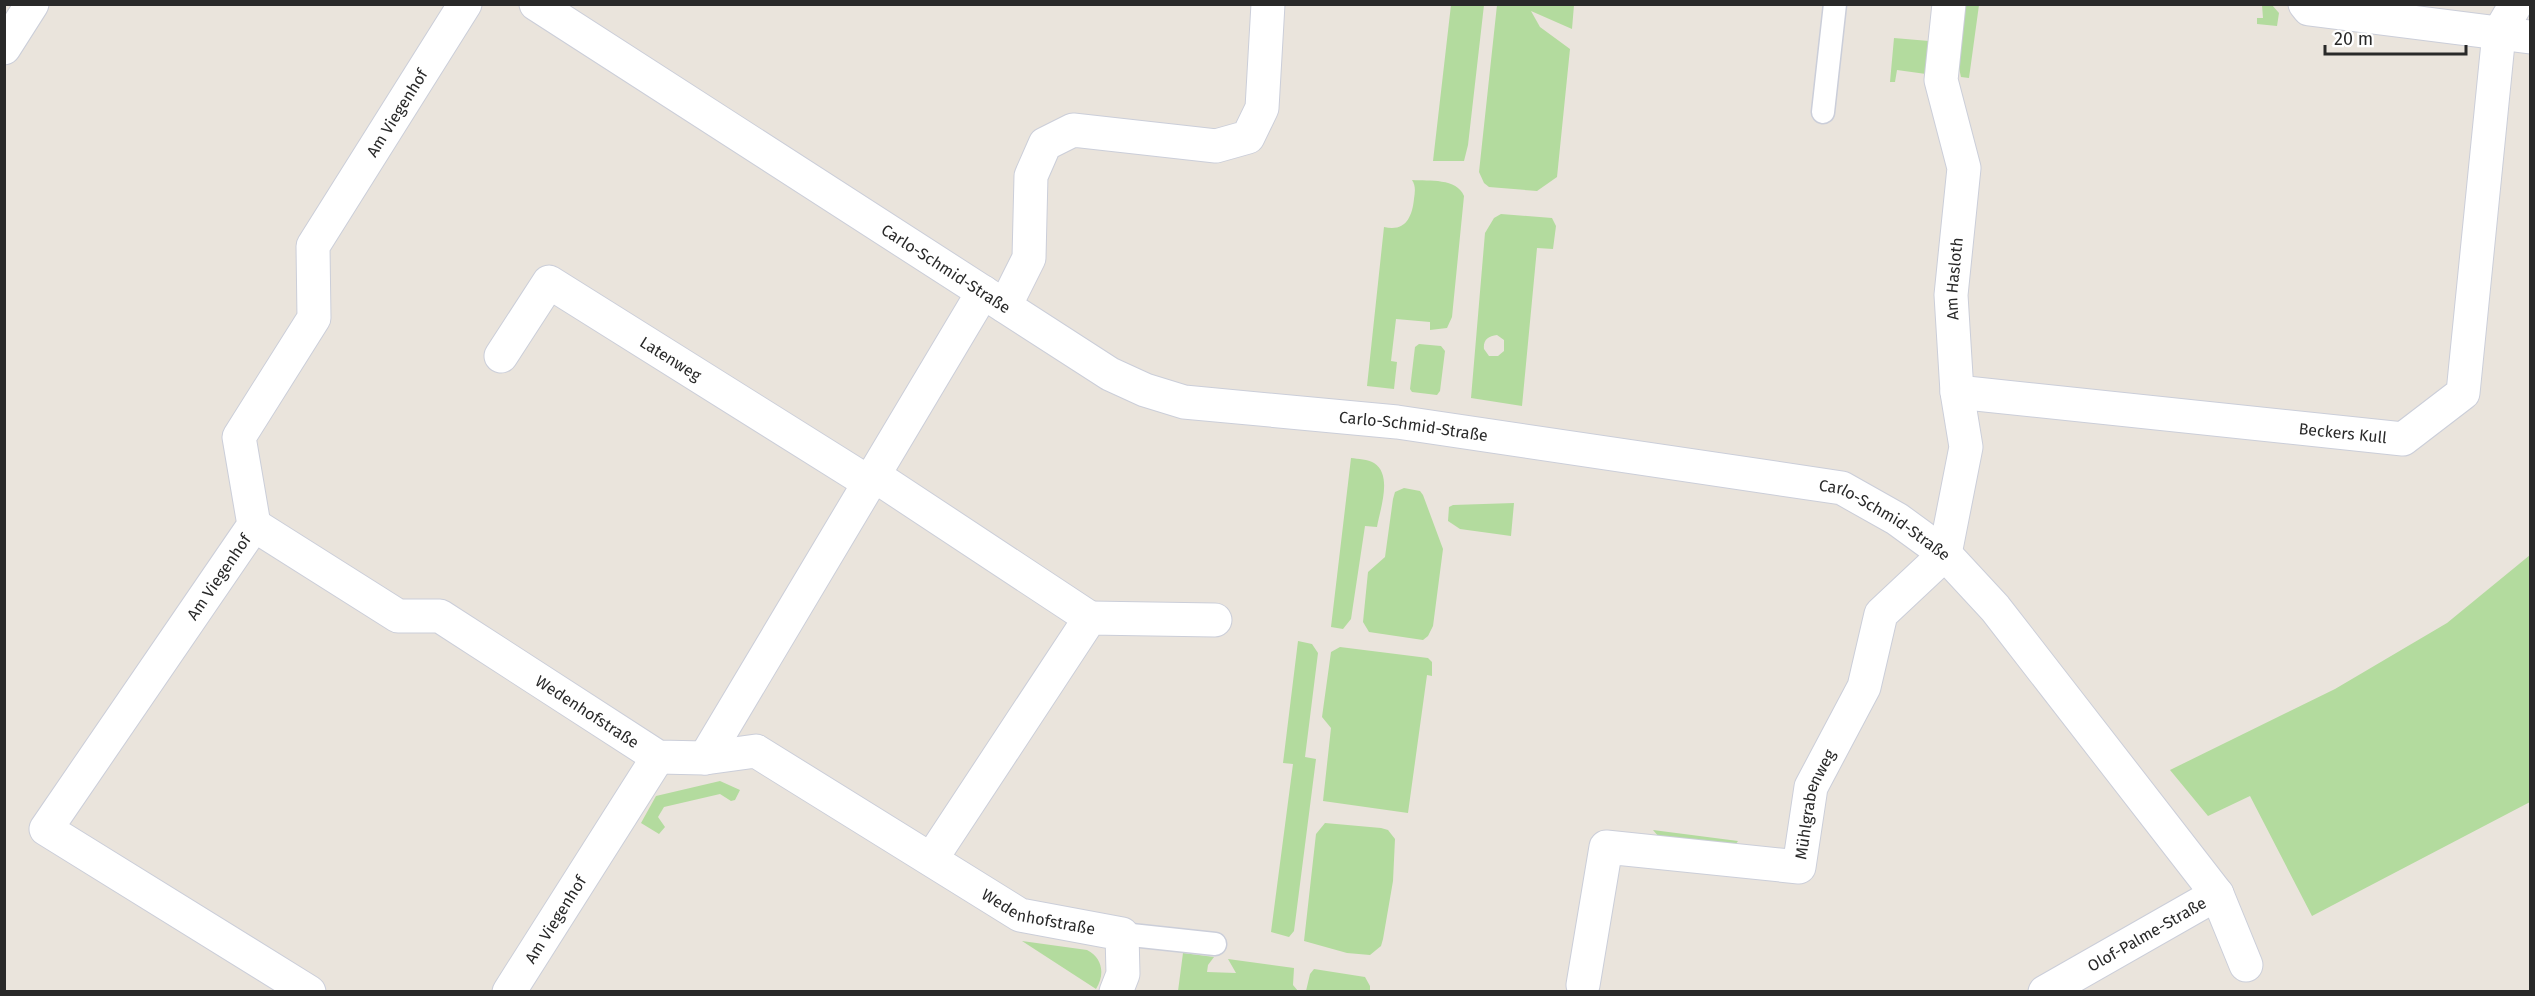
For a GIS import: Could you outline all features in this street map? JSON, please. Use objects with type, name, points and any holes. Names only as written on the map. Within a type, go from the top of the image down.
[{"type":"street","points":[[4,48],[32,4]]},
{"type":"street","name":"Am Viegenhof","points":[[309,992],[46,829],[254,525],[239,437],[314,318],[313,246],[465,4]]},
{"type":"street","name":"Carlo-Schmid-Straße","points":[[536,4],[1110,374],[1145,390],[1184,402],[1397,422],[1842,488],[1897,519],[1945,554],[1995,608],[2217,894],[2246,965]]},
{"type":"street","points":[[705,758],[870,478],[994,299],[1029,258],[1031,176],[1046,144],[1073,130],[1215,146],[1248,137],[1262,108],[1268,4]]},
{"type":"street","name":"Am Hasloth","points":[[1945,554],[1966,447],[1957,392],[1950,295],[1964,168],[1941,80],[1949,4]]},
{"type":"street","points":[[2305,4],[2309,9],[2515,35],[2517,4]]},
{"type":"street","name":"Beckers Kull","points":[[1957,392],[2403,439],[2463,393],[2515,35]]},
{"type":"street","name":"Latenweg","points":[[501,357],[549,282],[870,478]]},
{"type":"street","points":[[870,478],[1090,618],[1215,620]]},
{"type":"street","name":"Wedenhofstraße","points":[[254,525],[398,616],[440,616],[658,757],[705,758],[756,751],[932,858],[1020,915],[1122,934]]},
{"type":"street","name":"Mühlgrabenweg","points":[[1583,985],[1606,847],[1799,867],[1811,787],[1864,687],[1881,614],[1945,554]]},
{"type":"street","points":[[932,858],[1090,618]]},
{"type":"street","name":"Am Viegenhof","points":[[509,992],[658,757]]},
{"type":"street","name":"Olof-Palme-Straße","points":[[2044,992],[2217,894]]},
{"type":"street","points":[[1116,992],[1123,974],[1122,934]]},
{"type":"lane","points":[[1823,112],[1835,4]]},
{"type":"lane","name":"Wedenhofstraße","points":[[1122,934],[1215,944]]},
{"type":"green space","points":[[1451,5],[1484,5],[1468,145],[1464,161],[1433,161]]},
{"type":"green space","points":[[1497,5],[1574,5],[1572,29],[1531,11],[1540,27],[1570,49],[1557,177],[1537,191],[1489,187],[1484,183],[1479,172]]},
{"type":"green space","points":[[1965,5],[1979,5],[1969,78],[1961,77],[1959,68]]},
{"type":"green space","points":[[2262,5],[2272,5],[2279,13],[2277,26],[2257,24],[2257,18],[2263,18]]},
{"type":"green space","points":[[1894,38],[1929,41],[1926,74],[1897,70],[1895,82],[1890,82]]},
{"type":"green space","points":[[1412,180],[1449,183],[1460,190],[1464,196],[1452,317],[1447,328],[1430,330],[1430,322],[1396,319],[1391,361],[1397,362],[1394,389],[1367,386],[1384,227],[1397,227],[1409,218],[1415,191]]},
{"type":"green space","points":[[1501,214],[1552,218],[1556,226],[1553,249],[1537,248],[1522,406],[1471,398],[1485,233],[1494,218]],"holes":[[[1497,335],[1504,340],[1504,351],[1498,356],[1489,356],[1484,349],[1487,339]]]},
{"type":"green space","points":[[1419,344],[1441,346],[1445,351],[1440,391],[1437,395],[1412,392],[1410,389],[1415,347]]},
{"type":"green space","points":[[1351,458],[1369,461],[1380,468],[1384,493],[1377,527],[1365,526],[1351,619],[1343,629],[1331,627]]},
{"type":"green space","points":[[1404,488],[1420,491],[1423,495],[1443,549],[1433,626],[1423,640],[1369,632],[1363,622],[1368,572],[1385,557],[1393,499],[1395,492]]},
{"type":"green space","points":[[1514,503],[1511,536],[1460,529],[1448,521],[1449,507],[1453,505]]},
{"type":"green space","points":[[2530,555],[2530,802],[2312,916],[2250,796],[2208,816],[2170,770],[2335,689],[2447,623]]},
{"type":"green space","points":[[1298,641],[1312,644],[1318,653],[1305,757],[1316,759],[1294,931],[1289,937],[1271,932],[1293,764],[1283,763]]},
{"type":"green space","points":[[1340,647],[1428,658],[1432,662],[1432,676],[1427,675],[1408,813],[1323,801],[1331,728],[1322,717],[1331,652]]},
{"type":"green space","points":[[720,781],[740,790],[735,800],[731,801],[720,794],[664,807],[658,817],[665,827],[659,834],[641,823],[656,796]]},
{"type":"green space","points":[[1325,823],[1381,828],[1388,830],[1395,839],[1393,881],[1383,939],[1381,946],[1370,955],[1347,953],[1304,941],[1316,834]]},
{"type":"green space","points":[[1653,830],[1738,841],[1735,845],[1659,837]]},
{"type":"green space","points":[[1022,941],[1087,950],[1092,953],[1101,967],[1101,978],[1096,989]]},
{"type":"green space","points":[[1183,953],[1214,957],[1208,965],[1207,972],[1236,973],[1228,959],[1294,968],[1293,985],[1298,991],[1178,991]]},
{"type":"green space","points":[[1314,969],[1365,977],[1370,991],[1306,991],[1310,974]]}]
